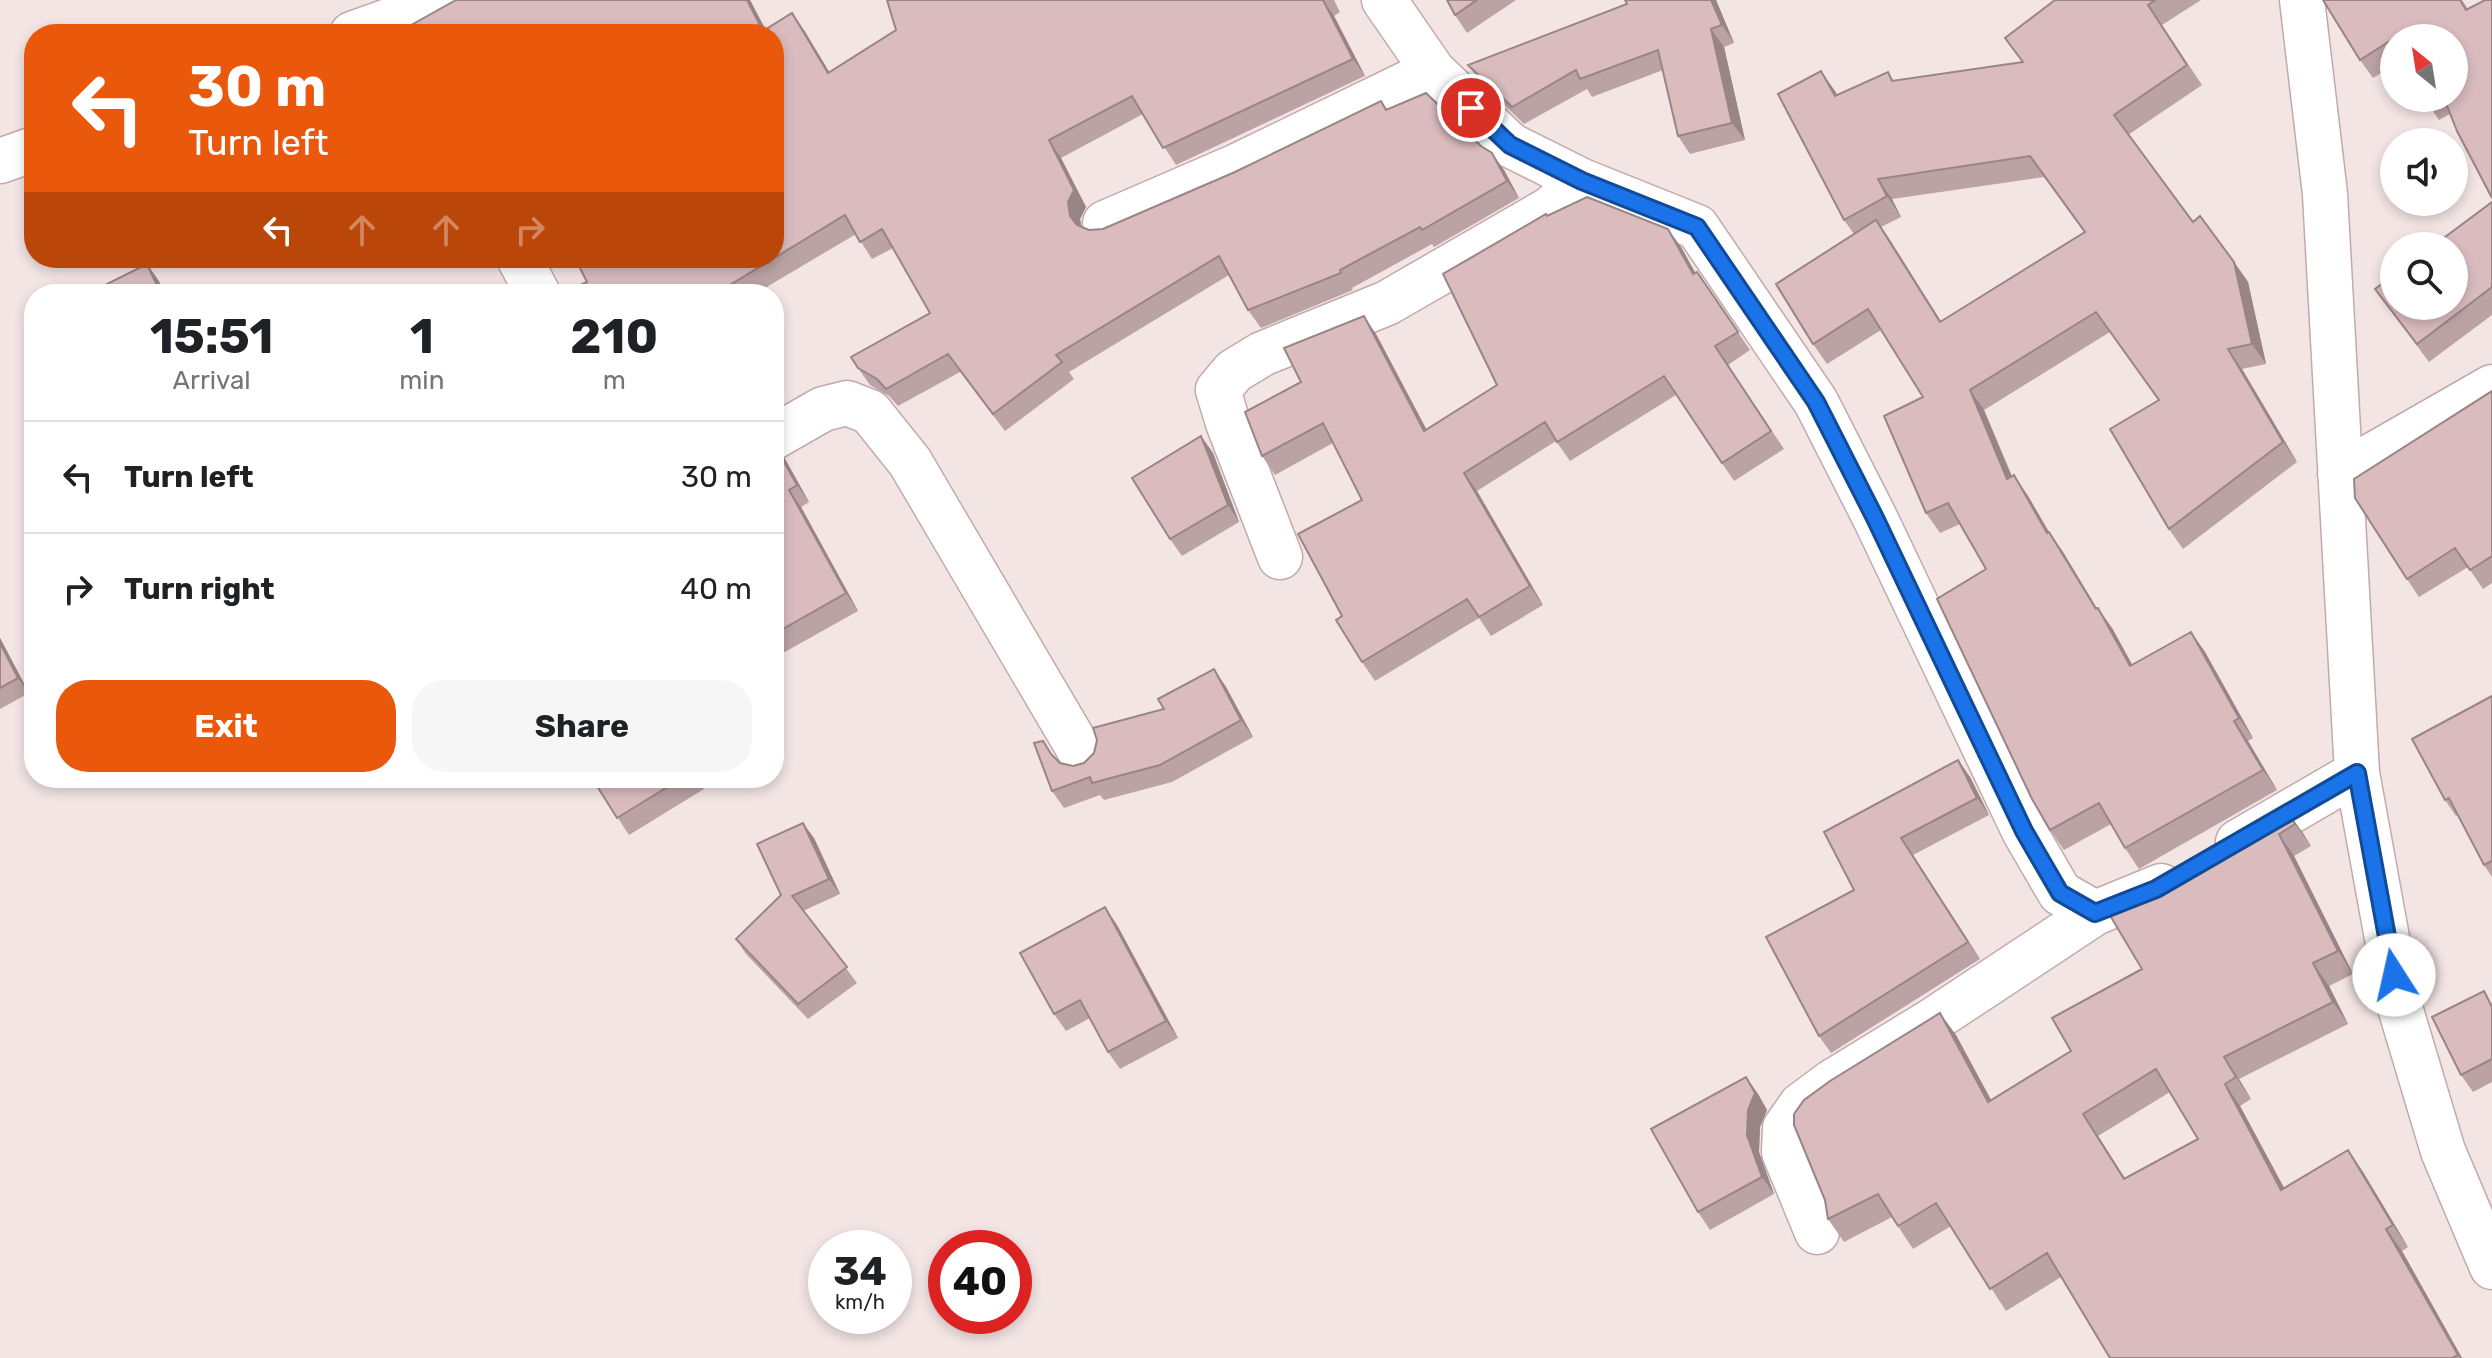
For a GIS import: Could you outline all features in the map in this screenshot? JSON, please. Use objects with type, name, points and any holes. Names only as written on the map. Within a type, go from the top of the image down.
[{"type":"street","points":[[402,24],[447,0]]},
{"type":"street","points":[[1384,0],[1433,71],[1510,145],[1582,181],[1697,227],[1816,402],[1875,518],[2024,831],[2060,893],[2095,913]]},
{"type":"street","points":[[2302,0],[2325,194],[2357,773],[2399,1004],[2443,1151],[2492,1267]]},
{"type":"street","points":[[1105,223],[1237,166],[1433,71]]},
{"type":"street","points":[[0,161],[24,153]]},
{"type":"street","points":[[1280,557],[1218,390],[1234,371],[1262,354],[1387,303],[1550,209],[1582,181]]},
{"type":"street","points":[[2340,474],[2492,387]]},
{"type":"street","points":[[784,431],[823,409],[847,403],[870,412],[910,462],[1084,758]]},
{"type":"street","points":[[1817,1232],[1784,1152],[1785,1128],[1801,1105],[2095,913],[2156,889],[2357,773]]},
{"type":"building","points":[[456,0],[747,0],[759,24],[413,24]]},
{"type":"building","points":[[887,0],[1323,0],[1353,59],[1163,148],[1132,96],[1049,140],[1074,190],[1068,202],[1070,216],[1077,225],[1089,230],[1103,229],[1235,172],[1381,101],[1386,110],[1426,93],[1492,153],[1507,181],[1422,230],[1420,227],[1340,270],[1341,273],[1248,310],[1219,256],[1056,355],[1062,362],[993,414],[948,354],[886,389],[877,379],[858,368],[851,357],[930,313],[882,229],[860,242],[845,215],[784,252],[784,24],[774,24],[792,13],[828,73],[896,30]]},
{"type":"building","points":[[1447,0],[1477,0],[1455,15]]},
{"type":"building","points":[[1625,0],[1711,0],[1722,25],[1711,29],[1732,123],[1678,136],[1658,50],[1580,79],[1576,70],[1512,107],[1468,65],[1627,4]]},
{"type":"building","points":[[2055,0],[2155,0],[2148,5],[2187,65],[2114,115],[2193,222],[2200,216],[2234,262],[2252,344],[2228,349],[2283,442],[2169,529],[2110,429],[2159,400],[2096,312],[1970,390],[2007,479],[2014,475],[2047,533],[2098,608],[2130,666],[2191,632],[2239,718],[2234,721],[2263,770],[2125,848],[2099,803],[2050,830],[2032,799],[1937,599],[1986,569],[1948,503],[1926,513],[1884,416],[1923,397],[1868,309],[1813,344],[1776,284],[1876,220],[1940,322],[2085,232],[2030,156],[1878,179],[1887,196],[1844,220],[1778,94],[1821,71],[1835,96],[1888,72],[1892,81],[2023,62],[2005,38]]},
{"type":"building","points":[[2323,0],[2460,0],[2466,10],[2485,0],[2492,0],[2492,198],[2468,152],[2468,128],[2456,128],[2450,112],[2468,112],[2468,24],[2380,24],[2380,47],[2360,60]]},
{"type":"building","points":[[1587,197],[1668,229],[1693,274],[1697,272],[1738,332],[1715,346],[1771,431],[1722,463],[1664,376],[1557,442],[1545,422],[1464,473],[1530,586],[1479,617],[1467,599],[1362,662],[1336,620],[1342,616],[1298,534],[1362,500],[1323,423],[1262,456],[1245,412],[1301,382],[1284,348],[1364,316],[1424,431],[1497,385],[1443,274],[1546,214]]},
{"type":"building","points":[[2492,202],[2492,287],[2468,305],[2468,232],[2452,232]]},
{"type":"building","points":[[139,268],[149,268],[156,284],[107,284]]},
{"type":"building","points":[[580,268],[758,268],[731,284],[583,284],[587,282]]},
{"type":"building","points":[[2399,320],[2449,320],[2417,344]]},
{"type":"building","points":[[2492,391],[2492,556],[2470,570],[2455,548],[2407,579],[2355,498],[2354,479]]},
{"type":"building","points":[[1201,436],[1228,505],[1170,539],[1132,478]]},
{"type":"building","points":[[784,462],[797,485],[789,490],[846,593],[784,628]]},
{"type":"building","points":[[0,643],[18,678],[0,688]]},
{"type":"building","points":[[1214,669],[1241,720],[1160,765],[1092,783],[1090,777],[1052,791],[1034,743],[1043,741],[1060,763],[1073,766],[1084,763],[1094,753],[1097,740],[1093,728],[1164,709],[1158,699]]},
{"type":"building","points":[[2492,696],[2492,861],[2484,865],[2449,798],[2445,800],[2412,739]]},
{"type":"building","points":[[1958,760],[1977,798],[1901,838],[1968,942],[1819,1036],[1766,937],[1854,890],[1824,832]]},
{"type":"building","points":[[598,788],[666,788],[617,818]]},
{"type":"building","points":[[2287,811],[2295,824],[2279,834],[2338,951],[2313,963],[2333,1002],[2224,1057],[2236,1077],[2225,1084],[2281,1190],[2348,1150],[2393,1225],[2386,1229],[2458,1355],[2452,1358],[2110,1358],[2047,1253],[1990,1289],[1936,1203],[1898,1226],[1878,1194],[1828,1219],[1825,1200],[1794,1125],[1794,1114],[1804,1100],[1940,1013],[1988,1102],[2071,1051],[2052,1018],[2142,969],[2105,907],[2153,888]],"holes":[[[2156,1069],[2198,1139],[2124,1179],[2083,1114]]]},
{"type":"building","points":[[803,823],[829,879],[792,896],[847,967],[798,1004],[736,939],[781,895],[757,844]]},
{"type":"building","points":[[1105,907],[1166,1021],[1108,1052],[1080,1000],[1054,1014],[1020,953]]},
{"type":"building","points":[[2484,991],[2492,1007],[2492,1059],[2461,1075],[2432,1017]]},
{"type":"building","points":[[1746,1077],[1755,1093],[1748,1110],[1747,1135],[1762,1177],[1698,1212],[1651,1129]]},
{"type":"route","points":[[1471,108],[1510,145],[1582,181],[1697,227],[1816,402],[1875,518],[2024,831],[2060,893],[2095,913],[2156,889],[2357,773],[2394,975]]}]
